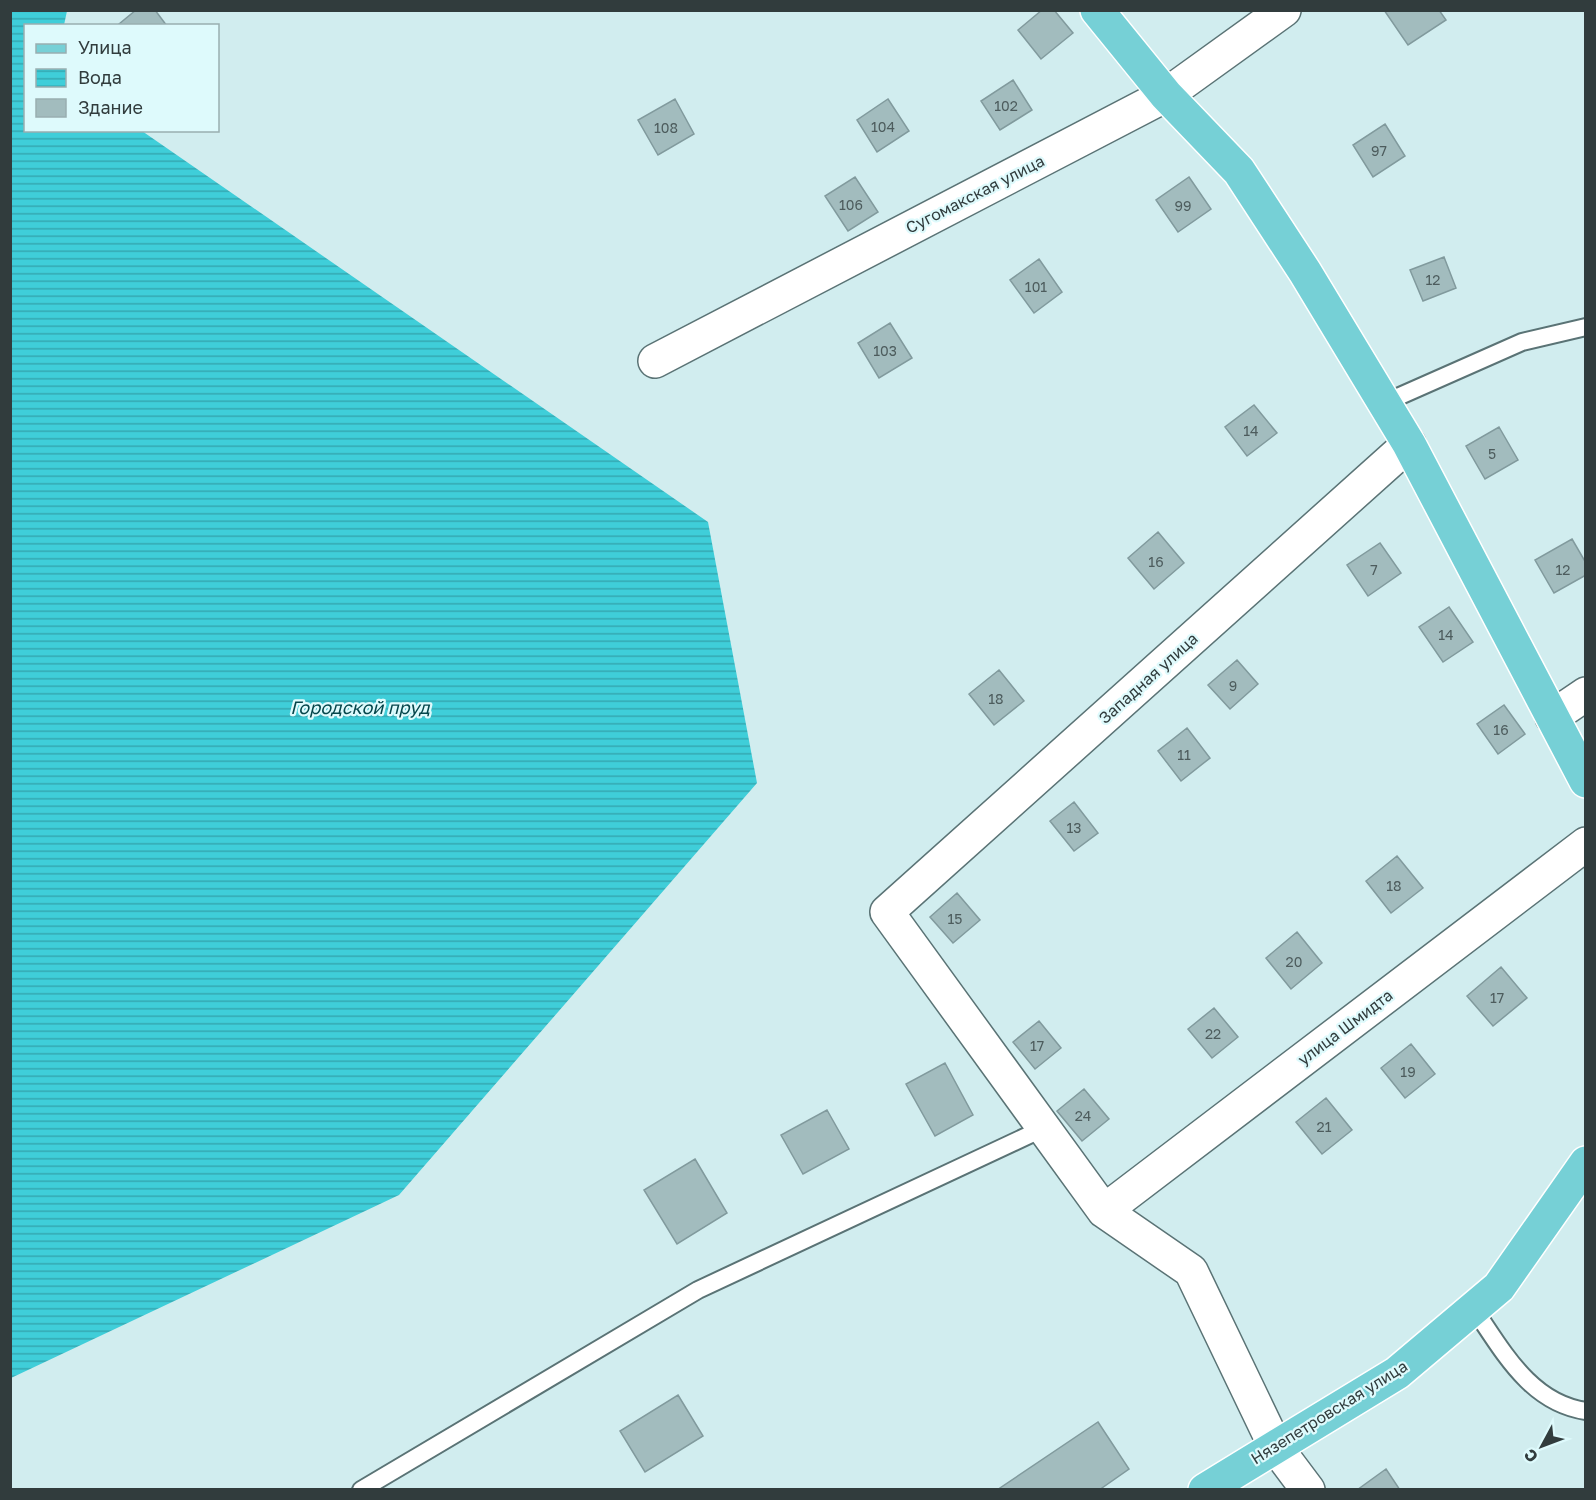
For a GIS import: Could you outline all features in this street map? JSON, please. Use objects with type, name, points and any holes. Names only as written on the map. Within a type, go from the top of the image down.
[{"type":"main road","points":[[1097,10],[1166,95],[1239,171],[1305,272],[1409,444],[1586,781]]},
{"type":"main road","name":"Нязепетровская улица","points":[[1205,1490],[1397,1372],[1474,1309],[1499,1287],[1586,1163]]},
{"type":"street","name":"Сугомакская улица","points":[[655,361],[1166,95],[1284,10]]},
{"type":"street","name":"Западная улица","points":[[1044,1128],[887,912],[1409,444]]},
{"type":"street","points":[[1552,717],[1586,694]]},
{"type":"street","name":"улица Шмидта","points":[[1104,1211],[1586,844]]},
{"type":"street","points":[[1044,1128],[1104,1211],[1191,1271],[1275,1446],[1308,1490]]},
{"type":"lane","points":[[1384,403],[1522,342],[1586,327]]},
{"type":"lane","points":[[361,1490],[698,1290],[1044,1128]]},
{"type":"lane","points":[[1474,1309],[1514,1368],[1536,1391],[1558,1404],[1586,1412]]},
{"type":"water","name":"Городской пруд","points":[[10,11],[67,11],[64,24],[24,24],[24,132],[143,132],[708,522],[757,783],[399,1195],[11,1378]]},
{"type":"building","points":[[136,10],[155,10],[166,24],[119,24]]},
{"type":"building","points":[[1042,10],[1054,10],[1073,33],[1041,59],[1018,30]]},
{"type":"building","points":[[1384,10],[1439,10],[1446,20],[1408,45]]},
{"type":"building","points":[[1013,80],[1032,110],[1000,130],[981,101]]},
{"type":"building","points":[[675,99],[694,134],[658,155],[638,120]]},
{"type":"building","points":[[888,99],[909,131],[877,152],[857,120]]},
{"type":"building","points":[[1385,124],[1405,156],[1373,177],[1353,145]]},
{"type":"building","points":[[855,177],[878,212],[848,231],[825,196]]},
{"type":"building","points":[[1189,177],[1211,209],[1178,232],[1156,200]]},
{"type":"building","points":[[1444,257],[1456,288],[1423,301],[1410,270]]},
{"type":"building","points":[[1039,259],[1062,292],[1034,313],[1010,280]]},
{"type":"building","points":[[890,323],[912,358],[879,378],[858,343]]},
{"type":"building","points":[[1254,405],[1277,433],[1247,456],[1225,427]]},
{"type":"building","points":[[1499,427],[1518,460],[1485,479],[1466,446]]},
{"type":"building","points":[[1158,532],[1184,563],[1154,589],[1128,558]]},
{"type":"building","points":[[1572,539],[1586,563],[1586,575],[1554,593],[1535,560]]},
{"type":"building","points":[[1380,543],[1401,573],[1368,596],[1347,565]]},
{"type":"building","points":[[1449,607],[1473,642],[1443,662],[1419,627]]},
{"type":"building","points":[[1237,660],[1258,684],[1230,709],[1208,685]]},
{"type":"building","points":[[999,670],[1024,701],[994,725],[969,694]]},
{"type":"building","points":[[1504,705],[1525,734],[1498,754],[1477,724]]},
{"type":"building","points":[[1187,728],[1210,758],[1181,781],[1158,751]]},
{"type":"building","points":[[1074,802],[1098,833],[1074,851],[1050,821]]},
{"type":"building","points":[[1397,856],[1423,888],[1391,913],[1366,881]]},
{"type":"building","points":[[957,893],[980,920],[953,943],[930,917]]},
{"type":"building","points":[[1297,932],[1322,963],[1291,989],[1266,958]]},
{"type":"building","points":[[1501,967],[1527,998],[1493,1026],[1467,996]]},
{"type":"building","points":[[1214,1008],[1238,1037],[1212,1058],[1188,1029]]},
{"type":"building","points":[[1039,1021],[1061,1048],[1035,1069],[1013,1042]]},
{"type":"building","points":[[1411,1044],[1435,1074],[1405,1098],[1381,1068]]},
{"type":"building","points":[[945,1063],[973,1115],[935,1136],[906,1084]]},
{"type":"building","points":[[1084,1089],[1109,1119],[1082,1141],[1057,1111]]},
{"type":"building","points":[[1326,1098],[1352,1130],[1322,1154],[1296,1122]]},
{"type":"building","points":[[827,1110],[849,1149],[803,1174],[781,1135]]},
{"type":"building","points":[[695,1159],[727,1213],[677,1244],[644,1190]]},
{"type":"building","points":[[678,1395],[703,1436],[645,1472],[620,1431]]},
{"type":"building","points":[[1098,1422],[1129,1469],[1099,1490],[997,1490]]},
{"type":"building","points":[[1386,1469],[1400,1490],[1357,1490]]}]
